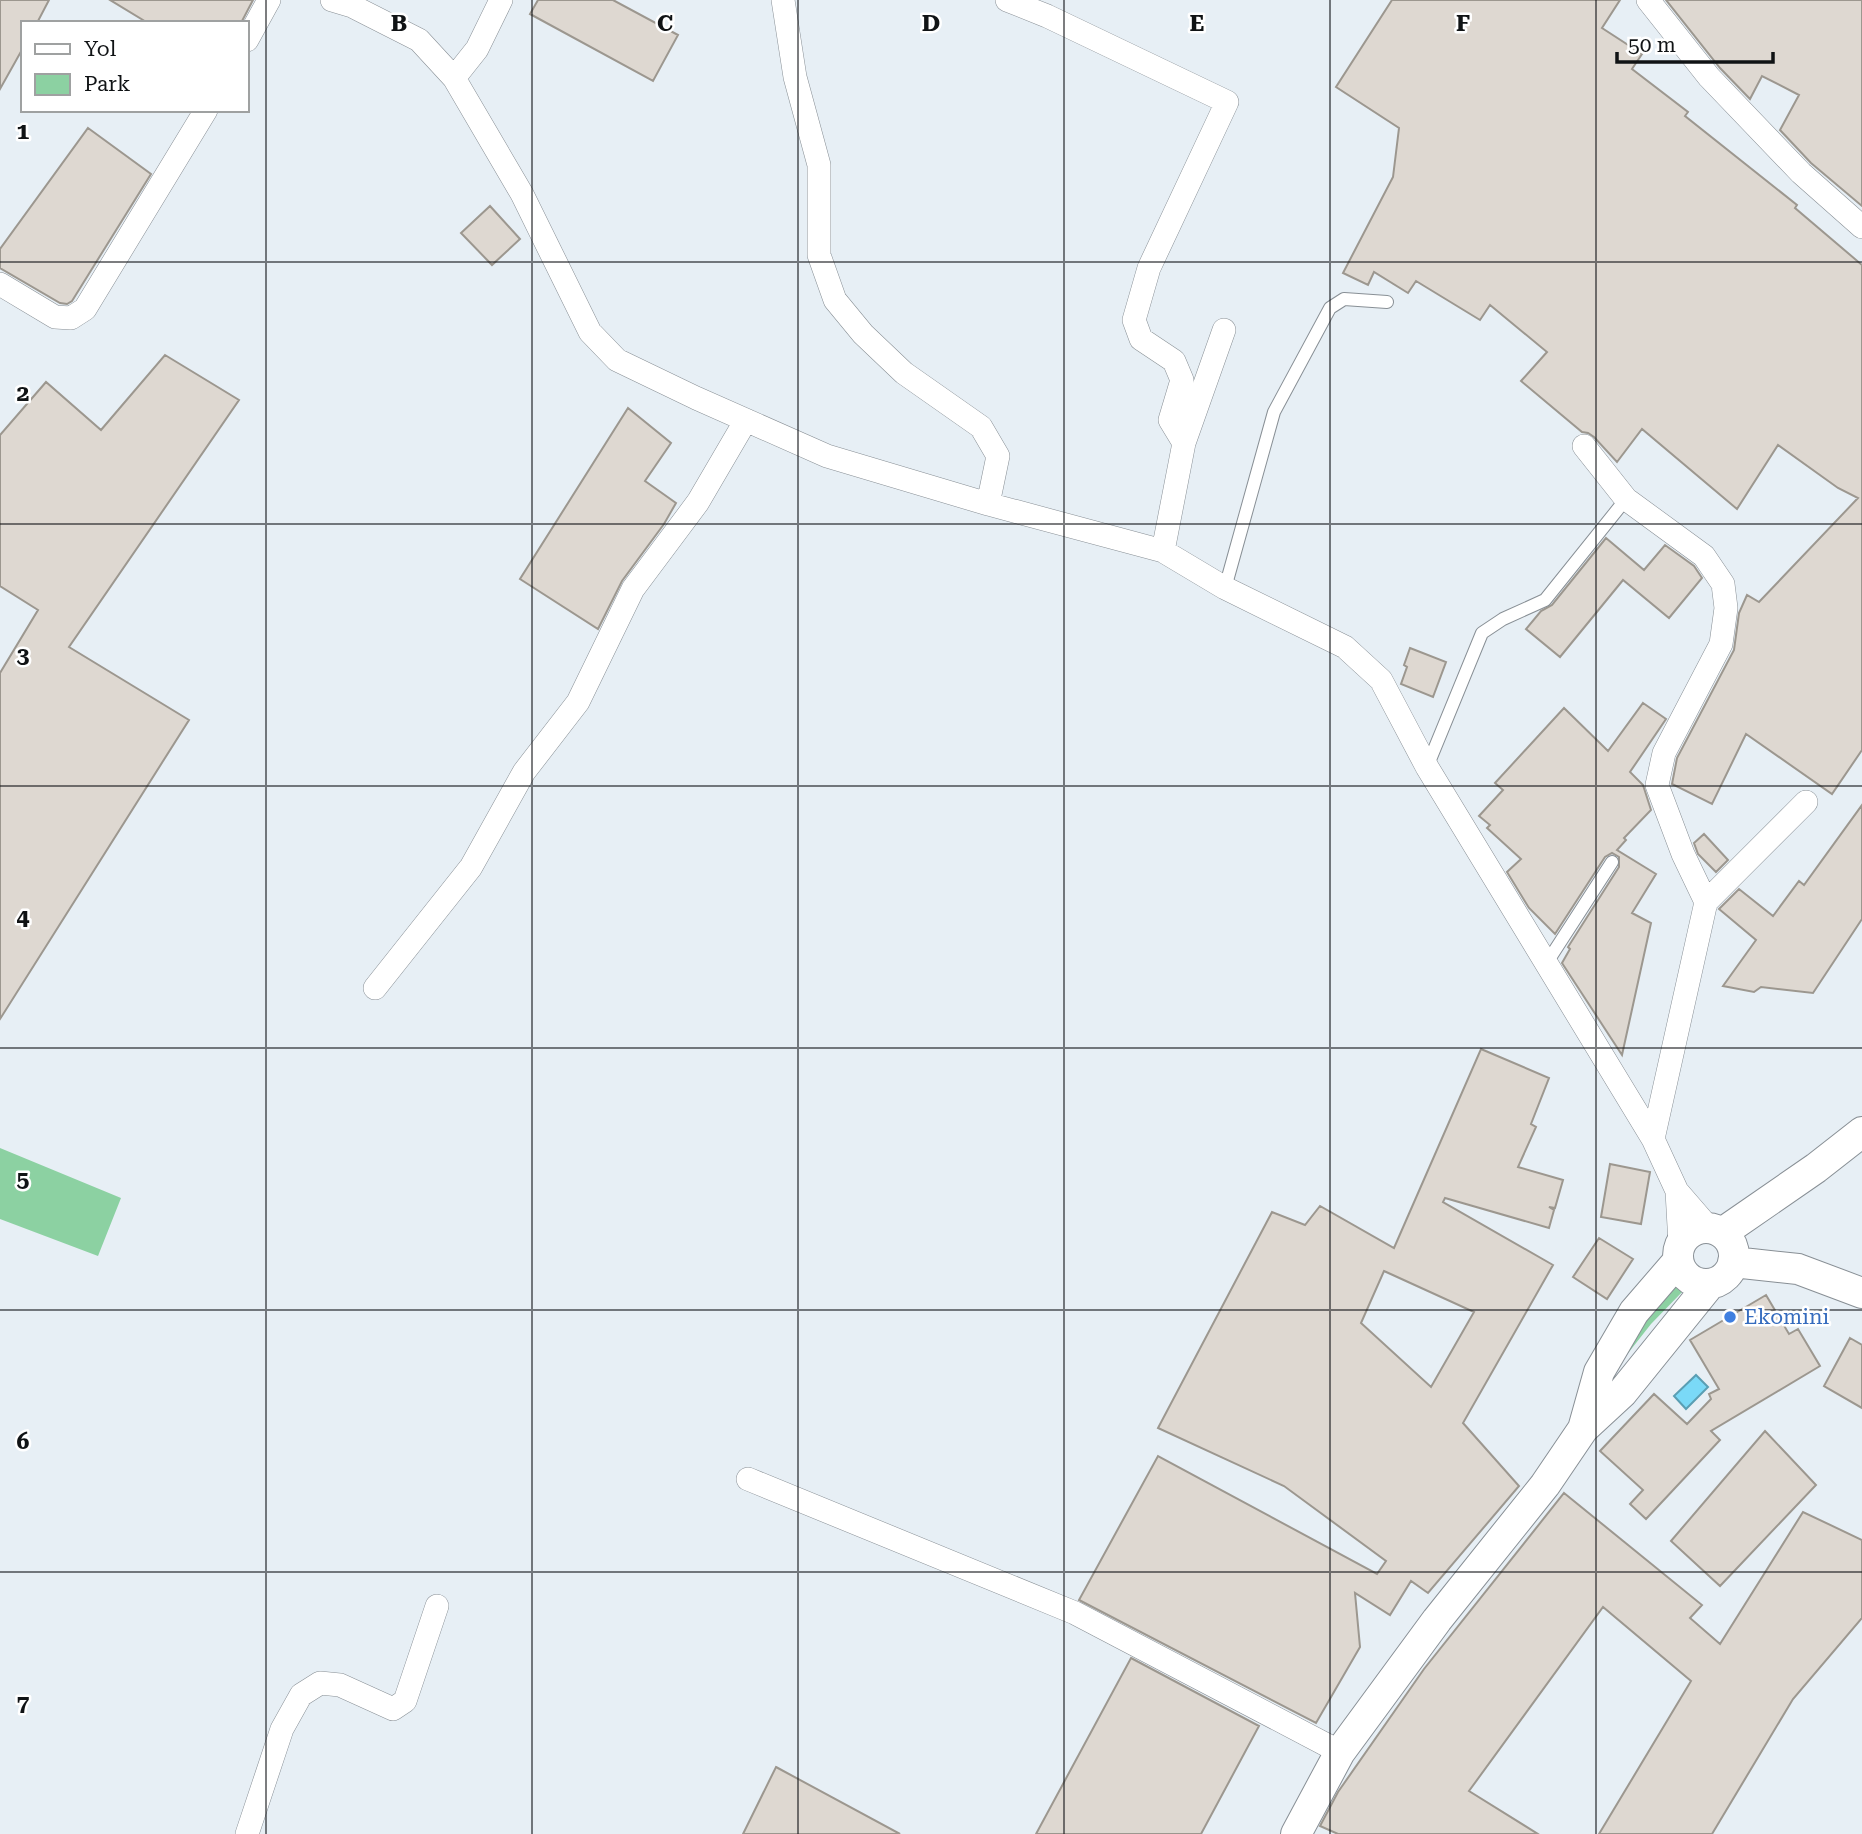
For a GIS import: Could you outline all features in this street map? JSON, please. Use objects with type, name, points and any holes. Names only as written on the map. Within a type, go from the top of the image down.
[{"type":"street","points":[[248,38],[268,0]]},
{"type":"street","points":[[332,0],[352,6],[419,40],[454,78],[522,194],[590,332],[617,360],[827,456],[988,504],[1163,551],[1225,588],[1345,647],[1381,680],[1427,767],[1653,1139],[1677,1191],[1732,1246],[1733,1262],[1725,1276],[1710,1283],[1701,1284],[1686,1276],[1679,1252],[1677,1191]]},
{"type":"street","points":[[454,78],[477,48],[501,0]]},
{"type":"street","points":[[783,0],[795,77],[819,165],[819,255],[835,300],[863,334],[904,373],[981,426],[998,456],[988,504]]},
{"type":"street","points":[[1007,0],[1047,16],[1227,102],[1149,268],[1134,320],[1141,339],[1174,361],[1182,380],[1170,420],[1184,443]]},
{"type":"street","points":[[1648,0],[1709,77],[1801,173],[1862,227]]},
{"type":"street","points":[[0,284],[55,317],[71,318],[85,309],[205,112]]},
{"type":"street","points":[[1163,551],[1184,443],[1224,330]]},
{"type":"street","points":[[375,988],[471,867],[524,772],[578,702],[633,589],[698,502],[746,420]]},
{"type":"street","points":[[1584,446],[1626,499],[1703,556],[1723,583],[1726,608],[1721,644],[1664,753],[1657,785],[1683,853],[1706,902]]},
{"type":"street","points":[[1653,1139],[1706,902],[1806,802]]},
{"type":"street","points":[[1583,1429],[1599,1372],[1634,1312],[1691,1232],[1715,1231],[1816,1168],[1862,1132]]},
{"type":"street","points":[[1733,1262],[1798,1269],[1862,1293]]},
{"type":"street","points":[[1296,1834],[1340,1752],[1437,1620],[1545,1485],[1583,1429],[1622,1393],[1710,1283]]},
{"type":"street","points":[[748,1479],[1075,1613],[1340,1752]]},
{"type":"street","points":[[247,1834],[282,1729],[301,1695],[320,1683],[340,1685],[393,1709],[405,1701],[437,1606]]},
{"type":"lane","points":[[1225,588],[1274,412],[1330,308],[1344,299],[1387,302]]},
{"type":"lane","points":[[1427,767],[1482,633],[1503,619],[1545,600],[1626,499]]},
{"type":"lane","points":[[1546,964],[1612,862]]},
{"type":"green space","points":[[0,1148],[121,1198],[98,1256],[0,1219]]},
{"type":"green space","points":[[1674,1278],[1685,1289],[1651,1324],[1614,1371],[1639,1319]]},
{"type":"water","points":[[1696,1375],[1708,1387],[1686,1409],[1674,1396]]},
{"type":"building","points":[[0,0],[49,0],[38,21],[21,21],[21,52],[0,89]]},
{"type":"building","points":[[110,0],[253,0],[242,21],[145,21]]},
{"type":"building","points":[[538,0],[613,0],[678,35],[653,81],[530,14]]},
{"type":"building","points":[[1392,0],[1620,0],[1602,28],[1642,54],[1632,69],[1688,112],[1685,116],[1797,205],[1795,208],[1862,265],[1862,750],[1832,794],[1746,734],[1712,804],[1672,784],[1677,758],[1734,650],[1739,613],[1747,595],[1759,602],[1858,498],[1838,488],[1778,445],[1737,509],[1642,429],[1617,462],[1594,437],[1582,432],[1521,381],[1547,352],[1490,305],[1480,320],[1416,281],[1408,293],[1374,272],[1368,285],[1343,273],[1393,177],[1399,128],[1336,87]]},
{"type":"building","points":[[1666,0],[1862,0],[1862,206],[1811,163],[1780,130],[1799,95],[1762,76],[1750,99],[1720,68]]},
{"type":"building","points":[[88,128],[151,174],[72,301],[67,304],[60,303],[0,268],[0,249]]},
{"type":"building","points":[[490,206],[520,239],[492,265],[461,233]]},
{"type":"building","points":[[165,355],[239,400],[69,647],[189,720],[0,1019],[0,673],[38,610],[0,586],[0,435],[46,382],[101,430]]},
{"type":"building","points":[[628,408],[671,443],[645,481],[676,503],[622,581],[598,629],[520,579]]},
{"type":"building","points":[[1606,538],[1644,570],[1665,545],[1694,566],[1702,578],[1669,618],[1623,580],[1560,657],[1526,629],[1541,611],[1552,605]]},
{"type":"building","points":[[1410,648],[1446,662],[1433,697],[1401,684]]},
{"type":"building","points":[[1643,703],[1666,719],[1630,772],[1643,785],[1651,810],[1624,838],[1626,840],[1617,850],[1656,874],[1632,913],[1651,923],[1622,1055],[1562,963],[1570,949],[1568,947],[1619,867],[1619,857],[1612,853],[1605,857],[1555,934],[1529,908],[1507,872],[1521,859],[1487,828],[1490,825],[1479,816],[1503,790],[1495,783],[1564,708],[1608,751]]},
{"type":"building","points":[[1862,805],[1862,919],[1813,993],[1761,987],[1754,992],[1723,986],[1756,940],[1719,909],[1739,889],[1773,916],[1799,881],[1804,885]]},
{"type":"building","points":[[1704,834],[1728,860],[1716,872],[1698,854],[1694,843]]},
{"type":"building","points":[[1481,1049],[1549,1078],[1531,1124],[1536,1127],[1518,1167],[1563,1180],[1555,1208],[1549,1207],[1554,1210],[1549,1228],[1445,1198],[1443,1202],[1553,1265],[1463,1423],[1519,1486],[1428,1593],[1411,1581],[1390,1615],[1355,1593],[1360,1647],[1316,1723],[1079,1600],[1158,1456],[1377,1574],[1386,1561],[1284,1486],[1158,1428],[1272,1212],[1305,1225],[1320,1206],[1394,1248]],"holes":[[[1384,1271],[1474,1312],[1431,1387],[1361,1323]]]},
{"type":"building","points":[[1610,1164],[1650,1172],[1641,1224],[1601,1217]]},
{"type":"building","points":[[1599,1238],[1633,1259],[1607,1299],[1573,1277]]},
{"type":"building","points":[[1766,1295],[1789,1334],[1798,1329],[1820,1366],[1711,1431],[1720,1440],[1646,1519],[1630,1504],[1643,1490],[1600,1451],[1654,1394],[1687,1424],[1711,1399],[1709,1394],[1719,1389],[1690,1340]]},
{"type":"building","points":[[1850,1338],[1862,1345],[1862,1408],[1824,1386]]},
{"type":"building","points":[[1765,1431],[1816,1485],[1720,1586],[1671,1541]]},
{"type":"building","points":[[1564,1493],[1702,1605],[1690,1618],[1720,1644],[1803,1512],[1862,1540],[1862,1618],[1793,1699],[1712,1834],[1599,1834],[1691,1681],[1603,1607],[1469,1791],[1538,1834],[1338,1834],[1320,1826],[1338,1792],[1424,1669]]},
{"type":"building","points":[[1131,1658],[1259,1726],[1201,1834],[1036,1834]]},
{"type":"building","points":[[776,1767],[900,1834],[743,1834]]},
{"type":"place","name":"Ekomini","points":[[1730,1317]]}]
